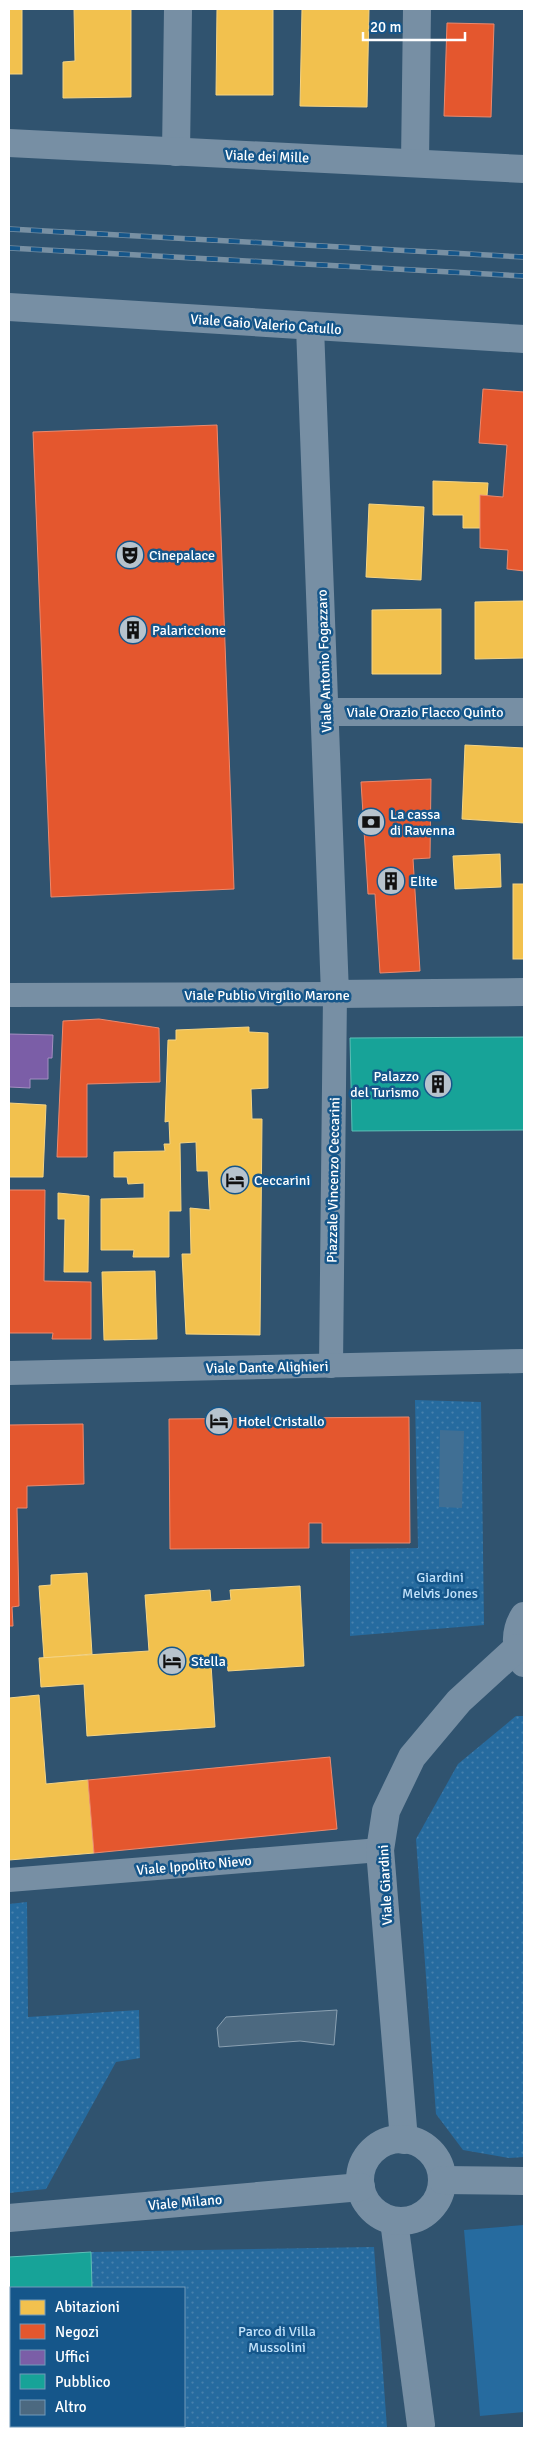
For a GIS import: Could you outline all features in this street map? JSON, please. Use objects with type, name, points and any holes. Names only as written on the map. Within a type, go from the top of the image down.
[{"type":"street","points":[[176,152],[178,9]]},
{"type":"street","points":[[415,162],[417,9]]},
{"type":"street","name":"Viale dei Mille","points":[[9,143],[524,169]]},
{"type":"street","name":"Viale Gaio Valerio Catullo","points":[[9,307],[524,339]]},
{"type":"street","name":"Viale Antonio Fogazzaro","points":[[310,327],[326,712],[335,994]]},
{"type":"street","name":"Viale Orazio Flacco Quinto","points":[[326,712],[524,712]]},
{"type":"street","name":"Viale Publio Virgilio Marone","points":[[9,995],[524,992]]},
{"type":"street","name":"Piazzale Vincenzo Ceccarini","points":[[331,1366],[335,994]]},
{"type":"street","name":"Viale Dante Alighieri","points":[[9,1373],[524,1361]]},
{"type":"street","points":[[521,1656],[518,1628],[524,1616]]},
{"type":"street","name":"Viale Giardini","points":[[404,2140],[380,1850],[386,1810],[412,1757],[459,1701],[521,1656]]},
{"type":"street","name":"Viale Ippolito Nievo","points":[[9,1880],[380,1850]]},
{"type":"street","points":[[404,2140],[414,2142],[431,2152],[437,2160],[442,2180],[435,2203],[426,2212],[416,2219],[394,2221],[382,2217],[372,2210],[360,2187],[363,2166],[369,2154],[379,2146],[391,2141],[404,2140]]},
{"type":"street","points":[[442,2180],[524,2181]]},
{"type":"street","name":"Viale Milano","points":[[9,2218],[360,2187]]},
{"type":"street","points":[[394,2221],[421,2425]]},
{"type":"green space","name":"Giardini Melvis Jones","points":[[415,1400],[481,1402],[484,1625],[350,1636],[350,1549],[418,1548]]},
{"type":"green space","points":[[516,1716],[524,1716],[524,2157],[509,2158],[463,2150],[436,2114],[416,1839],[458,1764]]},
{"type":"green space","points":[[27,1902],[28,2017],[139,2010],[140,2058],[116,2062],[46,2189],[9,2193],[9,1904]]},
{"type":"green space","points":[[524,2225],[524,2412],[480,2416],[464,2230]]},
{"type":"green space","name":"Parco di Villa Mussolini","points":[[374,2247],[387,2428],[9,2428],[9,2307],[10,2427],[185,2427],[185,2287],[92,2287],[91,2252]]},
{"type":"shaded area","points":[[440,1430],[464,1431],[462,1508],[439,1507]]},
{"type":"building: Abitazioni","points":[[9,9],[22,9],[22,74],[9,74]]},
{"type":"building: Abitazioni","points":[[74,9],[131,9],[131,97],[63,98],[63,62],[75,61]]},
{"type":"building: Abitazioni","points":[[217,9],[273,9],[273,95],[216,95]]},
{"type":"building: Abitazioni","points":[[302,9],[369,9],[367,107],[300,106]]},
{"type":"building: Abitazioni","points":[[433,481],[488,483],[487,496],[480,495],[480,528],[463,528],[463,515],[433,515]]},
{"type":"building: Abitazioni","points":[[369,504],[424,507],[421,580],[366,577]]},
{"type":"building: Abitazioni","points":[[524,601],[524,658],[475,659],[475,602]]},
{"type":"building: Abitazioni","points":[[441,609],[441,674],[372,674],[372,610]]},
{"type":"building: Abitazioni","points":[[465,745],[524,748],[524,823],[462,819]]},
{"type":"building: Abitazioni","points":[[500,854],[501,887],[455,889],[453,856]]},
{"type":"building: Abitazioni","points":[[513,884],[524,884],[524,959],[513,959]]},
{"type":"building: Abitazioni","name":"Ceccarini","points":[[249,1027],[249,1032],[268,1033],[268,1088],[251,1089],[252,1119],[262,1119],[260,1335],[186,1334],[182,1254],[191,1254],[190,1208],[210,1210],[208,1171],[197,1171],[196,1142],[180,1143],[181,1211],[169,1211],[169,1257],[133,1257],[134,1250],[101,1250],[101,1199],[144,1198],[144,1183],[128,1184],[127,1177],[114,1177],[114,1152],[165,1151],[164,1144],[170,1144],[169,1121],[165,1122],[168,1040],[176,1040],[176,1030]]},
{"type":"building: Abitazioni","points":[[9,1103],[46,1105],[43,1177],[9,1177]]},
{"type":"building: Abitazioni","points":[[58,1193],[89,1196],[88,1272],[64,1272],[65,1219],[58,1219]]},
{"type":"building: Abitazioni","points":[[155,1271],[157,1339],[104,1340],[102,1272]]},
{"type":"building: Abitazioni","points":[[87,1573],[92,1654],[44,1658],[39,1586],[51,1585],[51,1575]]},
{"type":"building: Abitazioni","name":"Stella","points":[[300,1586],[304,1666],[228,1671],[227,1663],[211,1664],[215,1727],[87,1736],[84,1684],[41,1687],[39,1658],[149,1651],[145,1595],[210,1590],[211,1602],[231,1600],[230,1590]]},
{"type":"building: Abitazioni","points":[[39,1695],[46,1784],[88,1780],[94,1853],[9,1860],[9,1698]]},
{"type":"building: Negozi","points":[[447,23],[494,24],[491,117],[444,116]]},
{"type":"building: Negozi","points":[[483,389],[524,392],[524,571],[507,569],[508,550],[480,548],[480,495],[503,497],[507,445],[479,443]]},
{"type":"building: Negozi","name":"Palariccione","points":[[217,425],[234,889],[51,897],[33,432]]},
{"type":"building: Negozi","name":"Elite","points":[[431,779],[430,858],[413,859],[420,971],[380,973],[375,894],[368,894],[361,782]]},
{"type":"building: Negozi","points":[[99,1019],[159,1028],[160,1082],[87,1084],[87,1157],[57,1157],[63,1021]]},
{"type":"building: Negozi","points":[[9,1190],[45,1190],[44,1281],[91,1282],[91,1339],[52,1339],[53,1333],[9,1333]]},
{"type":"building: Negozi","points":[[409,1417],[410,1543],[322,1543],[322,1523],[309,1523],[309,1548],[170,1549],[169,1419]]},
{"type":"building: Negozi","points":[[83,1424],[84,1484],[27,1486],[27,1508],[17,1508],[19,1606],[12,1607],[13,1626],[9,1626],[9,1425]]},
{"type":"building: Negozi","points":[[330,1757],[337,1829],[94,1853],[88,1780]]},
{"type":"building: Uffici","points":[[9,1034],[53,1035],[52,1058],[48,1058],[48,1079],[30,1079],[30,1088],[9,1087]]},
{"type":"building: Pubblico","name":"Palazzo del Turismo","points":[[524,1037],[524,1130],[352,1131],[350,1038]]},
{"type":"building: Pubblico","points":[[91,2252],[92,2287],[10,2287],[9,2307],[9,2257]]},
{"type":"building: Altro","points":[[337,2010],[334,2045],[300,2041],[219,2047],[217,2028],[226,2017]]},
{"type":"railway","points":[[9,229],[524,257]]},
{"type":"railway","points":[[9,248],[524,276]]},
{"type":"place","name":"Cinepalace","points":[[130,555]]},
{"type":"place","name":"Palariccione","points":[[133,630]]},
{"type":"place","name":"La cassa di Ravenna","points":[[371,822]]},
{"type":"place","name":"Elite","points":[[391,881]]},
{"type":"place","name":"Palazzo del Turismo","points":[[438,1084]]},
{"type":"place","name":"Ceccarini","points":[[235,1180]]},
{"type":"place","name":"Hotel Cristallo","points":[[219,1421]]},
{"type":"place","name":"Stella","points":[[172,1661]]}]
